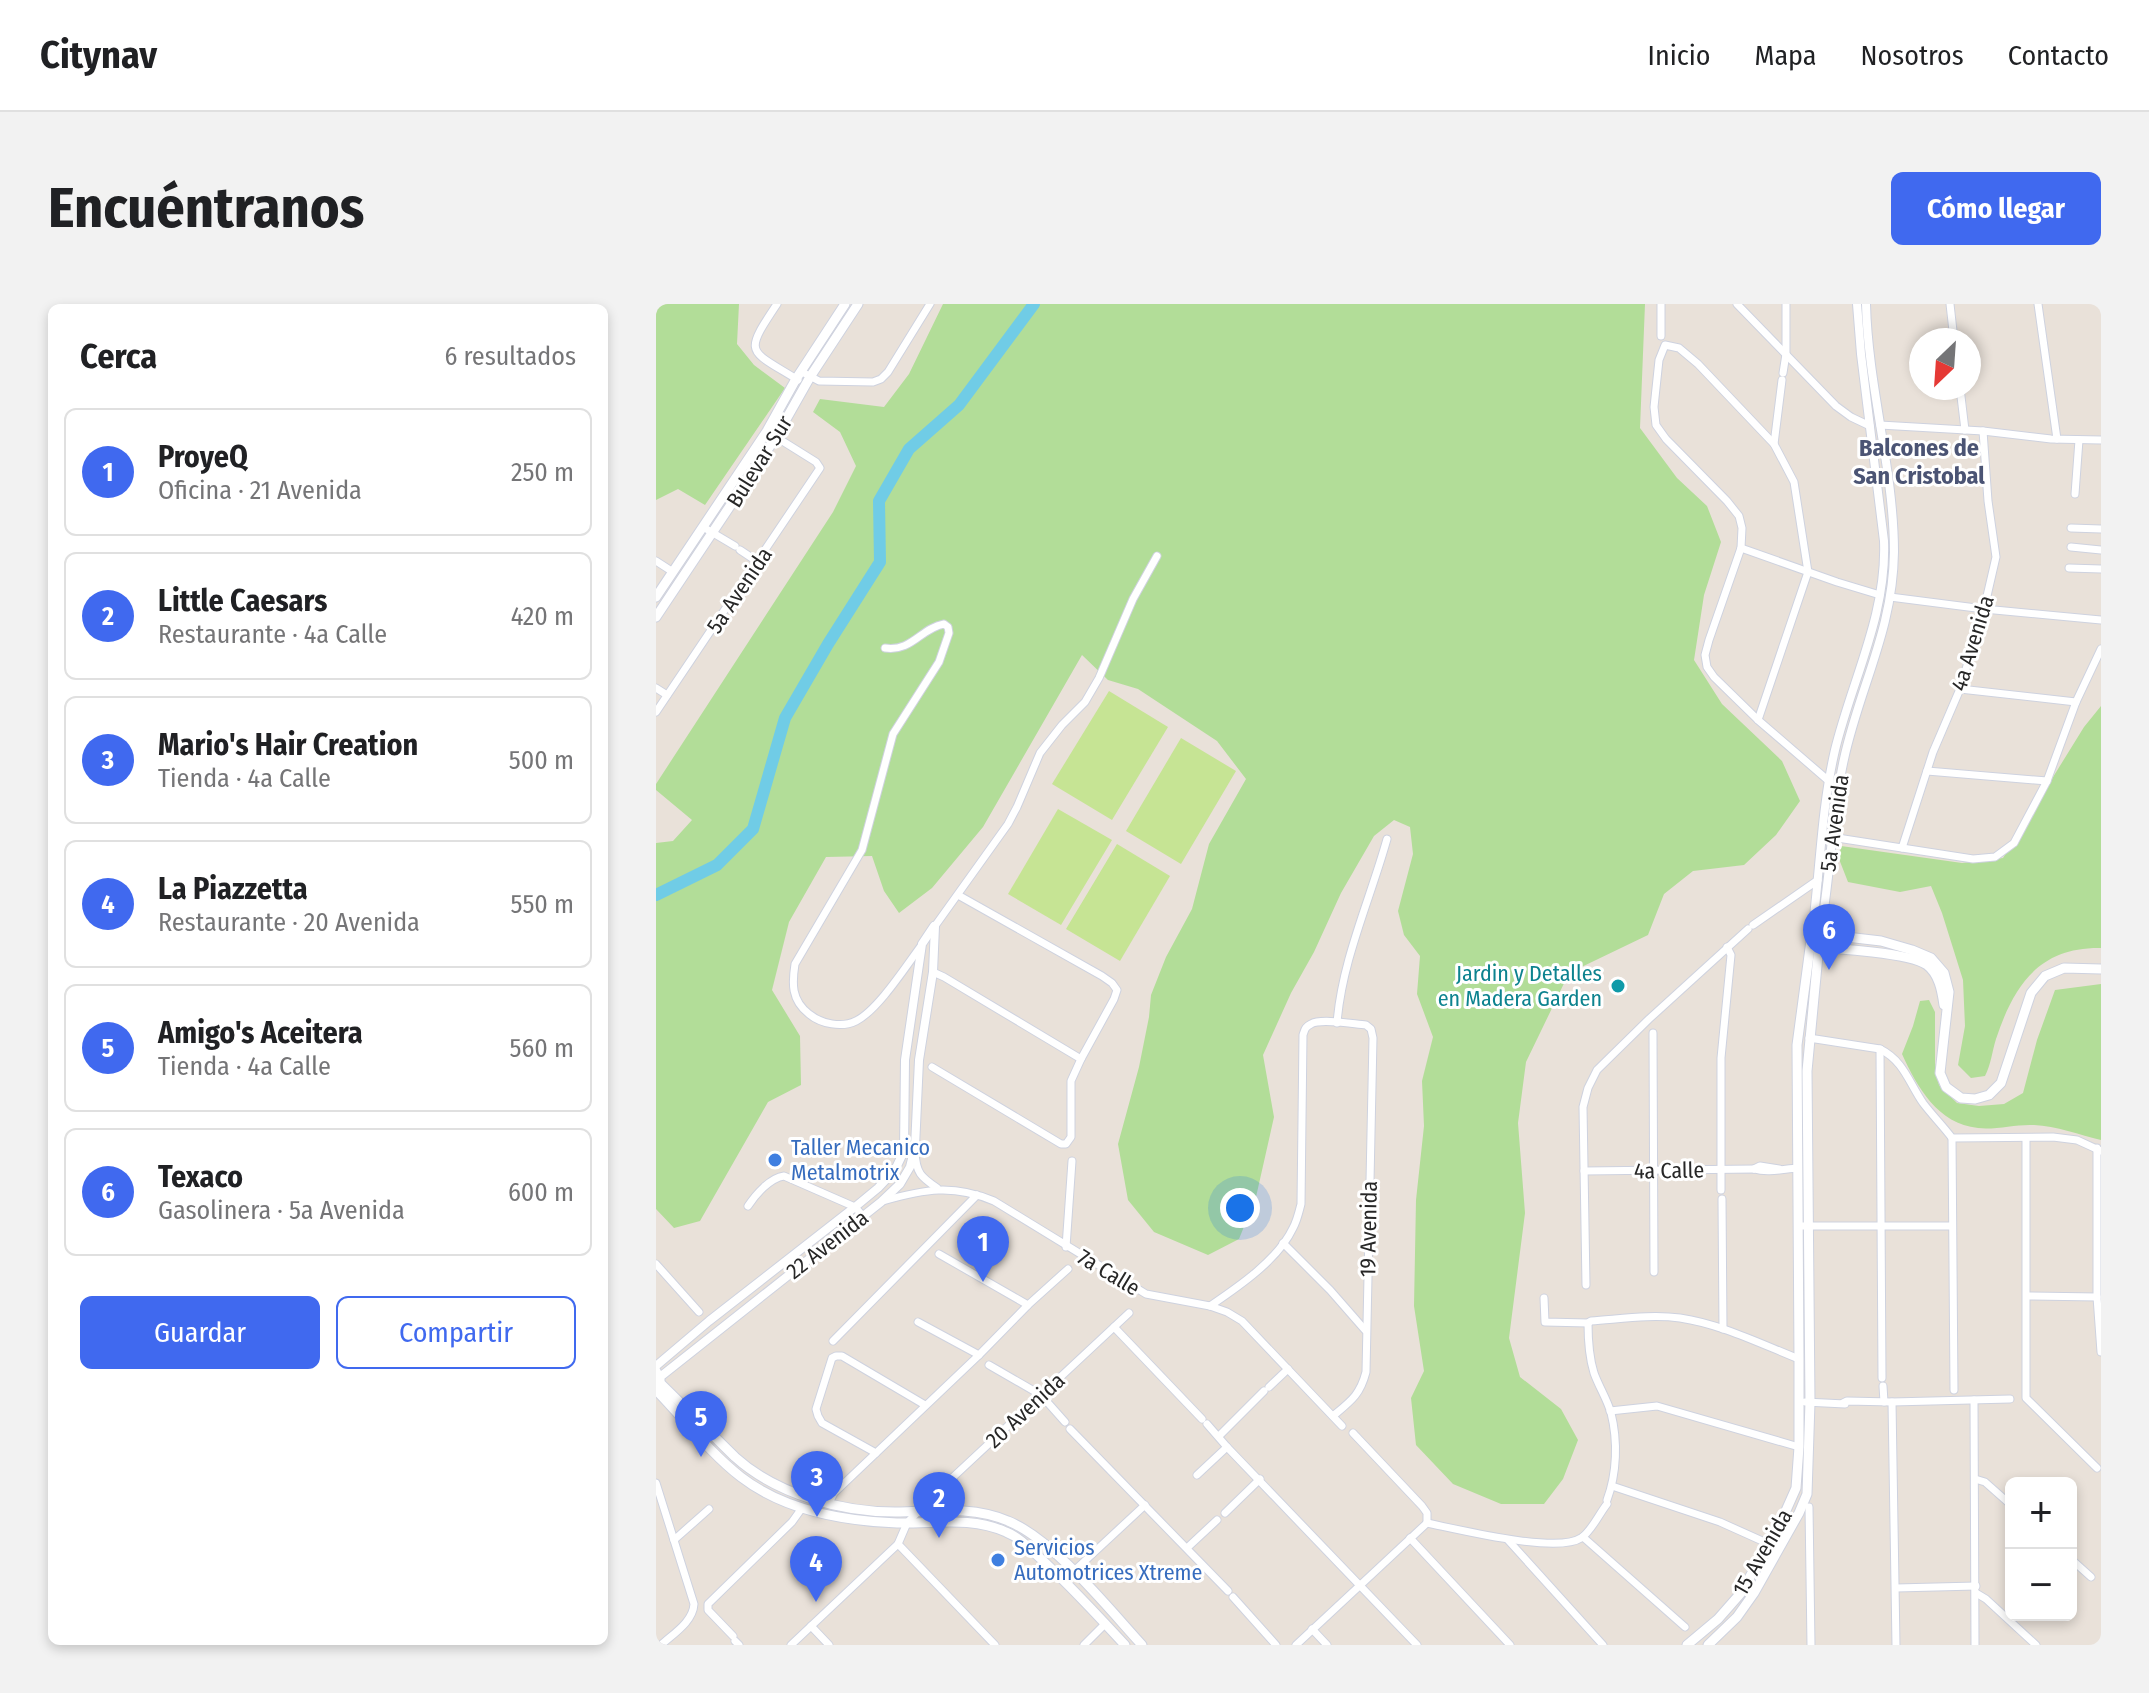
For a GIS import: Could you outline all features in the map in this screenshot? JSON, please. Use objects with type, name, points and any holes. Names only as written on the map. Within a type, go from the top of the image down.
[{"type":"main road","name":"Bulevar Sur","points":[[656,617],[776,437],[803,378],[845,304]]},
{"type":"main road","name":"Bulevar Sur","points":[[656,597],[803,378],[858,304]]},
{"type":"main road","name":"5a Avenida","points":[[1807,1494],[1797,1045],[1816,934]]},
{"type":"main road","points":[[1816,934],[1881,941],[1931,958],[1944,973],[1949,992],[1940,1073],[1946,1087],[1961,1098],[1975,1099],[1989,1095],[2001,1083],[2031,993],[2045,976],[2064,968],[2101,971]]},
{"type":"main road","name":"5a Avenida","points":[[1796,1488],[1804,1402],[1799,1359],[1813,948]]},
{"type":"main road","points":[[1813,948],[1910,958],[1927,965],[1941,986],[1947,1019]]},
{"type":"main road","points":[[657,1379],[748,1469],[777,1486],[808,1498],[880,1512],[967,1511],[1012,1522],[1040,1540],[1074,1571],[1142,1645]]},
{"type":"main road","points":[[657,1379],[742,1478],[772,1497],[802,1508],[859,1519],[907,1523],[965,1521],[1010,1533],[1067,1582],[1125,1645]]},
{"type":"main road","name":"15 Avenida","points":[[1687,1645],[1728,1609],[1740,1594],[1796,1488]]},
{"type":"main road","name":"15 Avenida","points":[[1708,1645],[1737,1617],[1754,1593],[1807,1494]]},
{"type":"street","points":[[775,305],[755,339],[754,347],[758,355],[803,378],[873,382],[888,372],[930,304]]},
{"type":"street","points":[[1661,304],[1661,336]]},
{"type":"street","points":[[1737,304],[1836,406],[1870,426]]},
{"type":"street","points":[[1774,444],[1786,354],[1786,304]]},
{"type":"street","name":"5a Avenida","points":[[1816,934],[1818,880],[1830,782],[1881,642],[1890,597],[1892,517],[1880,425],[1869,386],[1857,304]]},
{"type":"street","name":"5a Avenida","points":[[1816,934],[1842,745],[1889,551],[1870,426],[1866,304]]},
{"type":"street","points":[[1950,304],[1953,328]]},
{"type":"street","points":[[2038,304],[2057,439]]},
{"type":"street","points":[[1758,720],[1808,572],[1794,482],[1774,444],[1698,364],[1679,348],[1665,345],[1659,360],[1654,407],[1656,425],[1739,516],[1742,528],[1741,548],[1705,655],[1707,667],[1758,720],[1830,782]]},
{"type":"street","points":[[1961,400],[1965,430]]},
{"type":"street","points":[[1880,425],[2101,440]]},
{"type":"street","name":"4a Avenida","points":[[1902,848],[1933,752],[1960,689],[1996,557],[1983,431]]},
{"type":"street","name":"5a Avenida","points":[[656,712],[820,468],[816,462],[776,437]]},
{"type":"street","points":[[2075,494],[2079,440]]},
{"type":"street","points":[[703,527],[758,562]]},
{"type":"street","points":[[2071,528],[2101,529]]},
{"type":"street","points":[[2071,547],[2101,550]]},
{"type":"street","points":[[1741,548],[1880,595]]},
{"type":"street","points":[[885,648],[894,649],[913,643],[936,626],[944,624],[949,630],[939,662],[893,734],[862,850],[795,964],[792,984],[796,999],[809,1014],[825,1022],[842,1025],[857,1020],[879,1000],[997,841],[1013,816],[1040,753],[1085,702],[1099,678],[1133,599],[1157,556]]},
{"type":"street","points":[[656,561],[673,572]]},
{"type":"street","points":[[2069,568],[2101,569]]},
{"type":"street","points":[[1890,597],[2101,620]]},
{"type":"street","points":[[1831,837],[1973,859],[1995,857],[2014,843],[2047,781],[2076,702],[2101,649]]},
{"type":"street","points":[[656,688],[667,695]]},
{"type":"street","points":[[1960,689],[2076,702]]},
{"type":"street","points":[[1927,771],[2047,781]]},
{"type":"street","points":[[1210,1306],[1251,1277],[1293,1228],[1301,1204],[1303,1035],[1308,1025],[1337,1023],[1342,983],[1387,839]]},
{"type":"street","points":[[1586,1285],[1583,1107],[1597,1070],[1750,927],[1818,880]]},
{"type":"street","points":[[932,1067],[1061,1144],[1067,1143],[1071,1137],[1071,1081],[1117,990],[1102,976],[958,895]]},
{"type":"street","name":"22 Avenida","points":[[657,1379],[900,1184],[910,1167],[915,1147],[919,1060],[933,972],[935,926]]},
{"type":"street","name":"22 Avenida","points":[[657,1379],[709,1321],[855,1207],[895,1170],[904,1151],[905,1060],[922,944]]},
{"type":"street","points":[[1721,1190],[1721,1058],[1731,955],[1727,947]]},
{"type":"street","points":[[933,972],[1081,1059]]},
{"type":"street","name":"19 Avenida","points":[[1333,1416],[1355,1398],[1362,1388],[1366,1372],[1373,1054],[1371,1029],[1366,1025],[1337,1023]]},
{"type":"street","points":[[1653,1033],[1654,1272]]},
{"type":"street","points":[[1809,1038],[1889,1053],[1903,1066],[1923,1103],[1952,1138],[1954,1390]]},
{"type":"street","points":[[1880,1049],[1882,1382],[1888,1402],[1896,1645]]},
{"type":"street","points":[[905,1060],[919,1060]]},
{"type":"street","points":[[1952,1138],[2053,1137],[2077,1140],[2099,1150],[2097,1297],[2100,1352]]},
{"type":"street","points":[[2026,1139],[2026,1398],[2097,1468]]},
{"type":"street","points":[[915,1147],[916,1165],[922,1177],[937,1188]]},
{"type":"street","points":[[1066,1247],[1072,1161]]},
{"type":"street","name":"4a Calle","points":[[1584,1171],[1754,1169],[1760,1166],[1798,1168]]},
{"type":"street","points":[[748,1206],[775,1179],[784,1176],[855,1207],[863,1216]]},
{"type":"street","name":"7a Calle","points":[[881,1202],[937,1188],[977,1195],[994,1201],[1146,1294],[1227,1312],[1242,1321],[1342,1426]]},
{"type":"street","points":[[833,1341],[977,1195]]},
{"type":"street","points":[[1722,1199],[1723,1329]]},
{"type":"street","points":[[1803,1226],[1951,1226]]},
{"type":"street","points":[[1283,1243],[1365,1330]]},
{"type":"street","points":[[939,1254],[1028,1305]]},
{"type":"street","points":[[658,1269],[699,1312]]},
{"type":"street","points":[[829,1503],[834,1493],[1068,1269]]},
{"type":"street","points":[[2028,1296],[2097,1297]]},
{"type":"street","points":[[1544,1298],[1545,1322],[1588,1323],[1654,1316],[1681,1318],[1723,1329],[1799,1359]]},
{"type":"street","name":"20 Avenida","points":[[791,1645],[898,1544],[907,1523],[1129,1313]]},
{"type":"street","points":[[709,1321],[716,1331]]},
{"type":"street","points":[[918,1322],[979,1355]]},
{"type":"street","points":[[1427,1523],[1508,1540],[1563,1544],[1583,1537],[1607,1502],[1612,1486],[1616,1441],[1610,1411],[1594,1373],[1588,1323]]},
{"type":"street","points":[[1114,1327],[1417,1645]]},
{"type":"street","points":[[876,1453],[826,1425],[818,1416],[816,1409],[830,1362],[835,1356],[842,1356],[925,1405]]},
{"type":"street","points":[[989,1365],[1041,1395],[1276,1645]]},
{"type":"street","points":[[1219,1436],[1288,1369]]},
{"type":"street","points":[[1804,1402],[1860,1404],[2010,1399]]},
{"type":"street","points":[[1974,1400],[1975,1645]]},
{"type":"street","points":[[1610,1411],[1657,1406],[1799,1447]]},
{"type":"street","points":[[1296,1645],[1427,1523],[1427,1513],[1422,1506],[1353,1433]]},
{"type":"street","points":[[1197,1475],[1227,1447]]},
{"type":"street","points":[[1225,1513],[1260,1479]]},
{"type":"street","points":[[1975,1479],[1981,1479],[2005,1500]]},
{"type":"street","points":[[656,1483],[694,1608],[690,1618],[661,1645]]},
{"type":"street","points":[[1612,1486],[1720,1522],[1769,1544]]},
{"type":"street","points":[[1074,1571],[1145,1505]]},
{"type":"street","points":[[1809,1507],[1811,1645]]},
{"type":"street","points":[[735,1640],[707,1606],[792,1522],[802,1508]]},
{"type":"street","points":[[674,1540],[709,1509]]},
{"type":"street","points":[[1187,1548],[1217,1520]]},
{"type":"street","points":[[1583,1537],[1685,1627]]},
{"type":"street","points":[[1410,1538],[1510,1645]]},
{"type":"street","points":[[1508,1540],[1603,1645]]},
{"type":"street","points":[[898,1544],[994,1644]]},
{"type":"street","points":[[2077,1564],[2091,1577]]},
{"type":"street","points":[[1896,1588],[1976,1589],[2036,1645]]},
{"type":"street","points":[[1084,1645],[1105,1624]]},
{"type":"street","points":[[811,1626],[829,1645]]},
{"type":"street","points":[[1312,1629],[1327,1645]]},
{"type":"green space","points":[[656,304],[739,304],[737,344],[754,365],[785,388],[705,505],[678,489],[656,500]]},
{"type":"green space","points":[[943,304],[1645,304],[1640,428],[1677,478],[1707,506],[1721,542],[1704,595],[1694,660],[1722,704],[1782,761],[1800,801],[1776,835],[1744,865],[1693,871],[1664,894],[1648,935],[1569,973],[1526,1062],[1518,1123],[1525,1213],[1509,1338],[1520,1377],[1561,1409],[1578,1440],[1563,1479],[1544,1504],[1501,1504],[1453,1484],[1416,1445],[1411,1398],[1424,1371],[1414,1306],[1416,1200],[1424,1126],[1422,1081],[1433,1037],[1417,994],[1420,956],[1404,935],[1398,911],[1413,854],[1410,827],[1394,820],[1374,836],[1341,893],[1263,1055],[1274,1117],[1256,1197],[1239,1239],[1208,1255],[1154,1232],[1128,1200],[1118,1144],[1139,1067],[1151,995],[1166,957],[1192,909],[1209,844],[1246,779],[1217,741],[1138,689],[1108,680],[1082,655],[983,827],[932,888],[899,913],[884,891],[872,856],[826,857],[789,922],[772,990],[800,1036],[801,1085],[768,1102],[700,1221],[674,1228],[656,1209],[656,843],[673,841],[692,820],[656,790],[656,784],[833,512],[856,466],[840,432],[813,412],[820,399],[884,407],[909,374]]},
{"type":"green space","points":[[1109,691],[1168,727],[1112,820],[1052,784]]},
{"type":"green space","points":[[2101,706],[2101,948],[2061,954],[2032,973],[2011,1002],[1985,1076],[1971,1078],[1958,1065],[1965,1026],[1963,980],[1931,886],[1900,892],[1848,882],[1839,859],[1841,846],[1962,863],[2003,858],[2084,727]]},
{"type":"green space","points":[[1181,738],[1236,771],[1181,864],[1126,831]]},
{"type":"green space","points":[[1058,809],[1112,840],[1061,925],[1008,894]]},
{"type":"green space","points":[[1117,844],[1170,876],[1120,961],[1066,929]]},
{"type":"green space","points":[[2101,984],[2101,1140],[2042,1126],[1978,1128],[1964,1125],[1940,1112],[1931,1102],[1902,1054],[1920,1001],[1929,1000],[1935,1012],[1935,1063],[1939,1085],[1957,1103],[1979,1106],[2004,1104],[2023,1093],[2055,990]]},
{"type":"waterway","points":[[656,895],[717,865],[753,829],[785,718],[880,562],[879,501],[909,449],[959,405],[1034,304]]},
{"type":"place","name":"Texaco","points":[[1829,970]]},
{"type":"place","name":"Jardin y Detalles en Madera Garden","points":[[1618,986]]},
{"type":"place","name":"Taller Mecanico Metalmotrix","points":[[775,1160]]},
{"type":"place","name":"ProyeQ","points":[[983,1282]]},
{"type":"place","name":"Amigo's Aceitera","points":[[701,1457]]},
{"type":"place","name":"Mario's Hair Creation","points":[[817,1517]]},
{"type":"place","name":"Little Caesars","points":[[939,1538]]},
{"type":"place","name":"Servicios Automotrices Xtreme","points":[[998,1560]]},
{"type":"place","name":"La Piazzetta","points":[[816,1602]]},
{"type":"district","name":"Balcones de San Cristobal","points":[[1919,462]]}]
